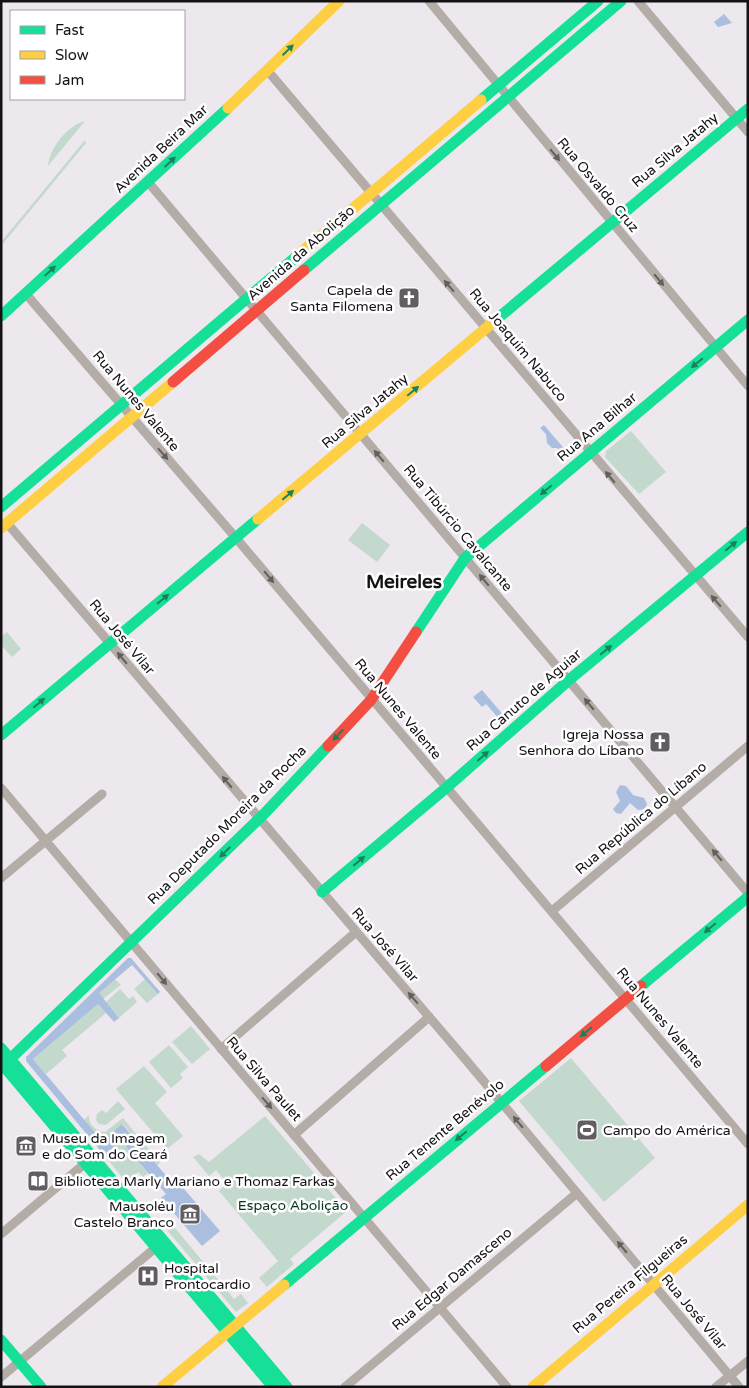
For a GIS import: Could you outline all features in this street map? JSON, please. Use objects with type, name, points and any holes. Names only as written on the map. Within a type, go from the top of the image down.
[{"type":"street","name":"Avenida Beira Mar","points":[[1,316],[148,182],[339,1]]},
{"type":"street","name":"Rua Osvaldo Cruz","points":[[429,1],[497,86],[748,386]]},
{"type":"street","name":"Avenida da Abolição","points":[[1,507],[598,1]]},
{"type":"street","name":"Avenida da Abolição","points":[[4,525],[621,1]]},
{"type":"street","points":[[638,1],[748,132]]},
{"type":"street","name":"Rua Joaquim Nabuco","points":[[267,70],[370,194],[487,328],[589,453],[748,638]]},
{"type":"street","name":"Rua Silva Jatahy","points":[[1,735],[748,108]]},
{"type":"street","name":"Rua Tibúrcio Cavalcante","points":[[148,182],[258,310],[748,893]]},
{"type":"street","name":"Rua Nunes Valente","points":[[26,294],[236,538],[748,1144]]},
{"type":"street","name":"Rua Ana Bilhar","points":[[465,558],[748,320]]},
{"type":"street","name":"Rua José Vilar","points":[[4,525],[110,644],[429,1017],[739,1387]]},
{"type":"street","name":"Rua Canuto de Aguiar","points":[[322,892],[446,788],[569,680],[748,532]]},
{"type":"street","name":"Rua Deputado Moreira da Rocha","points":[[4,1063],[259,819],[371,700],[465,558]]},
{"type":"street","name":"Rua República do Líbano","points":[[552,911],[748,746]]},
{"type":"street","name":"Rua Silva Paulet","points":[[1,788],[507,1387]]},
{"type":"street","points":[[1,878],[102,794]]},
{"type":"street","name":"Rua Tenente Benévolo","points":[[162,1387],[748,897]]},
{"type":"street","points":[[221,1050],[356,932]]},
{"type":"street","points":[[294,1135],[429,1017]]},
{"type":"street","points":[[1,1048],[4,1063],[160,1244],[230,1329],[273,1387]]},
{"type":"street","points":[[1,1234],[89,1160]]},
{"type":"street","name":"Rua Edgar Damasceno","points":[[345,1387],[576,1194]]},
{"type":"street","name":"Rua Pereira Filgueiras","points":[[533,1387],[748,1205]]},
{"type":"street","points":[[1,1377],[160,1244]]},
{"type":"street","points":[[230,1329],[286,1387]]},
{"type":"street","points":[[1,1340],[41,1387]]},
{"type":"street","points":[[716,1387],[748,1361]]},
{"type":"green space","points":[[85,121],[48,166],[52,152],[60,138],[72,127]]},
{"type":"green space","points":[[85,140],[86,143],[1,246],[1,242]]},
{"type":"green space","points":[[631,431],[666,472],[639,494],[605,457],[606,451]]},
{"type":"green space","points":[[362,523],[390,545],[377,562],[348,540]]},
{"type":"green space","points":[[7,632],[21,649],[12,657],[1,645],[1,636]]},
{"type":"green space","points":[[115,979],[121,985],[103,999],[98,993]]},
{"type":"green space","points":[[145,979],[158,994],[147,1003],[134,989]]},
{"type":"green space","points":[[120,989],[129,999],[133,996],[137,1002],[119,1018],[106,1002]]},
{"type":"green space","points":[[98,1004],[106,1013],[62,1050],[67,1056],[46,1074],[33,1059]]},
{"type":"green space","points":[[191,1026],[210,1049],[192,1064],[172,1042]]},
{"type":"green space","points":[[169,1045],[188,1067],[180,1074],[183,1078],[171,1088],[149,1062]]},
{"type":"green space","name":"Campo do América","points":[[571,1058],[655,1158],[604,1202],[519,1101]]},
{"type":"green space","points":[[144,1066],[167,1092],[155,1103],[183,1136],[167,1149],[116,1089]]},
{"type":"green space","points":[[118,1101],[125,1109],[106,1125],[99,1124],[96,1120],[97,1114],[102,1110],[106,1113]]},
{"type":"green space","points":[[89,1115],[93,1126],[105,1132],[123,1118],[160,1163],[157,1165],[123,1124],[102,1141],[84,1120]]},
{"type":"green space","name":"Espaço Abolição","points":[[265,1116],[347,1211],[290,1259],[294,1264],[267,1287],[259,1278],[278,1261],[219,1191],[227,1183],[216,1170],[209,1176],[193,1157],[199,1154],[209,1162]]},
{"type":"green space","points":[[121,1141],[148,1173],[143,1177],[138,1172],[126,1182],[104,1155]]},
{"type":"green space","points":[[175,1228],[234,1299],[241,1294],[248,1303],[236,1312],[167,1230]]},
{"type":"water","points":[[724,14],[732,23],[718,27],[714,22]]},
{"type":"water","points":[[544,425],[567,452],[563,455],[557,448],[552,448],[547,443],[546,434],[540,428]]},
{"type":"water","points":[[482,690],[505,717],[501,721],[486,704],[482,707],[473,697]]},
{"type":"water","points":[[620,785],[626,786],[633,795],[644,798],[647,804],[645,809],[638,810],[630,803],[621,814],[616,813],[613,809],[620,801],[616,792]]},
{"type":"water","points":[[128,958],[131,958],[160,992],[158,994],[132,965],[99,993],[119,1018],[114,1022],[98,1004],[33,1059],[102,1141],[122,1124],[175,1186],[179,1183],[220,1231],[202,1246],[161,1198],[166,1194],[121,1141],[104,1155],[26,1061],[26,1057]]},
{"type":"traffic: fast","points":[[481,100],[598,1]]},
{"type":"traffic: fast","points":[[304,270],[621,1]]},
{"type":"traffic: fast","points":[[1,316],[228,108]]},
{"type":"traffic: fast","points":[[491,324],[748,109]]},
{"type":"traffic: fast","points":[[1,507],[297,256]]},
{"type":"traffic: fast","points":[[416,632],[465,558],[748,320]]},
{"type":"traffic: fast","points":[[1,735],[258,519]]},
{"type":"traffic: fast","points":[[322,892],[446,788],[569,680],[748,532]]},
{"type":"traffic: fast","points":[[5,1064],[265,813],[328,746]]},
{"type":"traffic: fast","points":[[641,986],[748,897]]},
{"type":"traffic: fast","points":[[1,1048],[287,1387]]},
{"type":"traffic: fast","points":[[1,1063],[273,1387]]},
{"type":"traffic: fast","points":[[284,1285],[546,1066]]},
{"type":"traffic: fast","points":[[1,1340],[41,1387]]},
{"type":"traffic: slow","points":[[228,108],[339,1]]},
{"type":"traffic: slow","points":[[297,256],[481,100]]},
{"type":"traffic: slow","points":[[258,519],[491,324]]},
{"type":"traffic: slow","points":[[1,528],[173,382]]},
{"type":"traffic: slow","points":[[533,1387],[748,1205]]},
{"type":"traffic: slow","points":[[162,1387],[284,1285]]},
{"type":"traffic: jam","points":[[173,382],[304,270]]},
{"type":"traffic: jam","points":[[328,746],[371,700],[416,632]]},
{"type":"traffic: jam","points":[[546,1066],[641,986]]},
{"type":"place","name":"Capela de Santa Filomena","points":[[409,298]]},
{"type":"place","name":"Igreja Nossa Senhora do Líbano","points":[[660,742]]},
{"type":"place","name":"Campo do América","points":[[587,1130]]},
{"type":"place","name":"Museu da Imagem e do Som do Ceará","points":[[26,1146]]},
{"type":"place","name":"Biblioteca Marly Mariano e Thomaz Farkas","points":[[38,1181]]},
{"type":"place","name":"Mausoléu Castelo Branco","points":[[190,1214]]},
{"type":"place","name":"Hospital Prontocardio","points":[[148,1276]]},
{"type":"district","name":"Meireles","points":[[404,582]]}]
